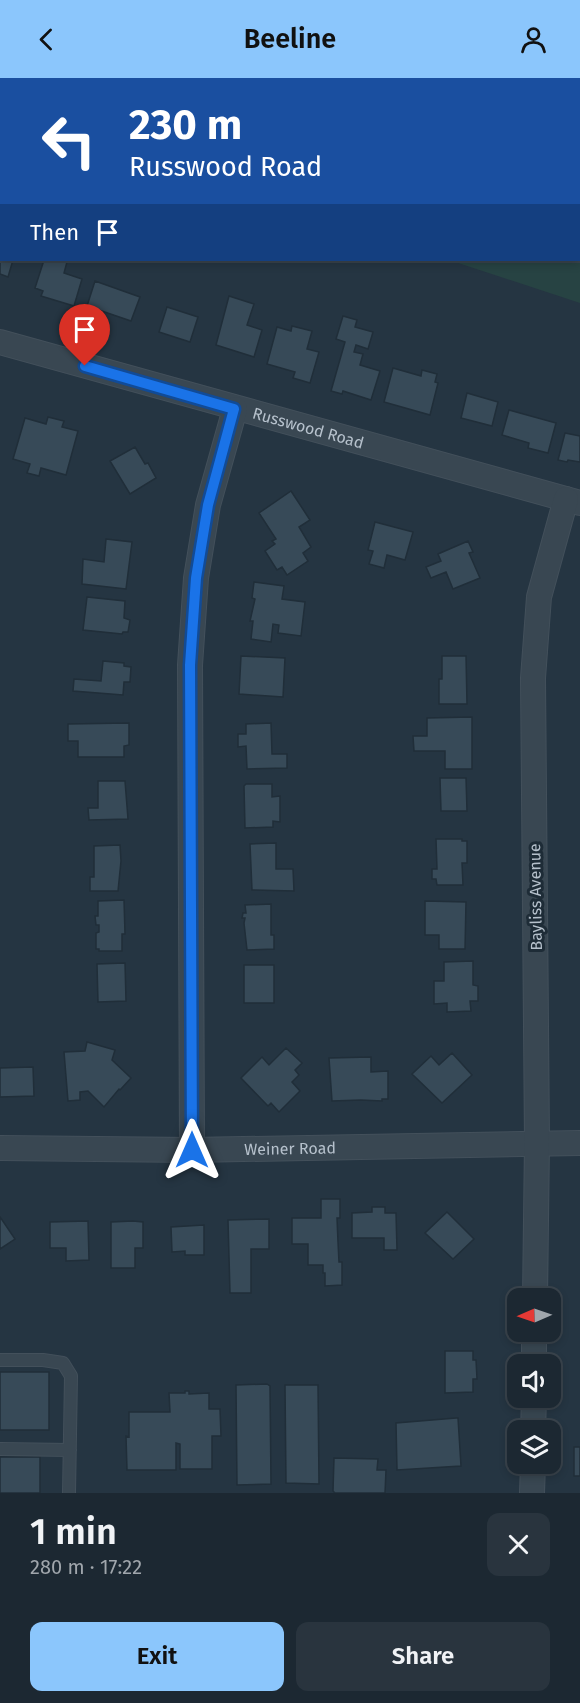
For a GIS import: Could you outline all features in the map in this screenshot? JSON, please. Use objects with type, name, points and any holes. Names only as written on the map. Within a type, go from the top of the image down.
[{"type":"street","name":"Russwood Road","points":[[0,342],[234,409],[573,501]]},
{"type":"street","points":[[192,1150],[191,655],[196,578],[208,505],[234,409]]},
{"type":"street","name":"Bayliss Avenue","points":[[535,1288],[537,1142],[532,678],[539,597],[573,501]]},
{"type":"street","name":"Weiner Road","points":[[0,1148],[192,1150],[580,1143]]},
{"type":"street","points":[[532,1493],[533,1474]]},
{"type":"lane","points":[[0,1360],[43,1360],[63,1363],[71,1376],[69,1493]]},
{"type":"lane","points":[[0,1449],[70,1449]]},
{"type":"green space","points":[[452,261],[580,261],[580,303]]},
{"type":"building","points":[[0,261],[13,261],[8,277],[0,274]]},
{"type":"building","points":[[44,261],[67,262],[64,273],[82,279],[74,306],[41,296],[43,291],[35,288]]},
{"type":"building","points":[[95,281],[140,297],[131,321],[87,306]]},
{"type":"building","points":[[229,296],[254,304],[247,325],[262,330],[254,357],[216,345]]},
{"type":"building","points":[[167,307],[198,317],[190,342],[159,332]]},
{"type":"building","points":[[343,316],[357,320],[355,327],[373,332],[368,349],[356,345],[354,352],[363,354],[360,365],[380,371],[371,400],[343,391],[342,394],[331,391],[345,342],[336,339]]},
{"type":"building","points":[[292,326],[312,331],[307,349],[319,352],[310,383],[293,378],[295,372],[267,364],[277,327],[291,331]]},
{"type":"building","points":[[393,368],[421,376],[422,370],[437,374],[435,382],[438,383],[430,415],[384,402]]},
{"type":"building","points":[[467,393],[498,402],[492,426],[461,418]]},
{"type":"building","points":[[509,410],[556,423],[548,453],[528,448],[529,443],[502,435]]},
{"type":"building","points":[[48,417],[64,421],[62,427],[78,431],[66,475],[41,468],[39,476],[27,473],[30,464],[13,459],[25,418],[46,424]]},
{"type":"building","points":[[565,433],[580,436],[580,462],[558,460]]},
{"type":"building","points":[[135,447],[156,478],[130,494],[110,461]]},
{"type":"building","points":[[291,491],[310,520],[299,527],[311,547],[303,553],[308,561],[287,575],[282,567],[277,570],[265,551],[275,544],[272,541],[276,539],[259,513]]},
{"type":"building","points":[[375,522],[413,532],[405,560],[387,555],[384,568],[369,564],[373,551],[368,550]]},
{"type":"building","points":[[106,539],[132,542],[126,589],[82,584],[83,559],[104,562]]},
{"type":"building","points":[[468,541],[473,552],[469,553],[480,578],[453,589],[446,572],[431,578],[426,567],[441,561],[438,554]]},
{"type":"building","points":[[254,582],[284,586],[282,599],[305,602],[301,636],[278,633],[279,625],[273,624],[271,642],[251,639],[253,621],[250,621],[255,599],[252,598]]},
{"type":"building","points":[[87,597],[125,601],[124,618],[130,620],[128,632],[122,634],[83,630]]},
{"type":"building","points":[[241,656],[285,658],[283,697],[239,694]]},
{"type":"building","points":[[442,656],[466,656],[467,704],[439,704]]},
{"type":"building","points":[[103,661],[124,663],[124,666],[131,667],[130,682],[124,682],[123,695],[73,691],[74,679],[101,681]]},
{"type":"building","points":[[472,717],[472,769],[445,769],[445,751],[414,751],[413,736],[427,736],[427,718]]},
{"type":"building","points":[[129,723],[129,745],[124,746],[124,757],[78,757],[78,741],[68,741],[68,724]]},
{"type":"building","points":[[271,723],[272,754],[287,754],[287,768],[247,769],[246,746],[238,747],[238,734],[246,734],[246,724]]},
{"type":"building","points":[[440,778],[466,778],[467,811],[441,811]]},
{"type":"building","points":[[98,781],[125,781],[128,819],[89,820],[88,808],[98,808]]},
{"type":"building","points":[[246,784],[272,784],[272,797],[280,796],[280,822],[273,821],[273,827],[245,828],[244,786]]},
{"type":"building","points":[[436,839],[467,841],[467,863],[462,863],[463,885],[437,885],[436,879],[432,879],[432,869],[437,869]]},
{"type":"building","points":[[276,843],[276,869],[293,869],[294,891],[252,890],[250,844]]},
{"type":"building","points":[[120,845],[118,891],[90,891],[90,877],[94,877],[94,846]]},
{"type":"building","points":[[124,900],[125,934],[122,934],[122,951],[99,951],[96,949],[96,933],[99,932],[99,925],[96,925],[95,916],[98,916],[98,901]]},
{"type":"building","points":[[425,901],[466,902],[465,949],[439,949],[439,935],[425,935]]},
{"type":"building","points":[[271,904],[271,935],[274,935],[274,949],[247,950],[245,918],[242,918],[243,913],[246,913],[245,905]]},
{"type":"building","points":[[473,961],[473,985],[478,986],[478,1001],[470,1001],[471,1011],[447,1012],[447,1003],[434,1004],[434,981],[444,981],[444,962]]},
{"type":"building","points":[[125,963],[126,1001],[98,1002],[97,964]]},
{"type":"building","points":[[244,965],[274,965],[274,1003],[244,1003]]},
{"type":"building","points":[[87,1042],[115,1050],[112,1060],[131,1078],[104,1107],[88,1091],[80,1092],[80,1100],[68,1101],[64,1052],[85,1051]]},
{"type":"building","points":[[286,1048],[302,1063],[295,1070],[299,1075],[292,1082],[300,1091],[279,1112],[271,1103],[268,1106],[241,1078],[262,1057],[269,1065]]},
{"type":"building","points":[[452,1053],[472,1075],[442,1103],[412,1074],[431,1056],[439,1065]]},
{"type":"building","points":[[371,1057],[371,1072],[388,1071],[388,1099],[332,1101],[329,1058]]},
{"type":"building","points":[[33,1067],[34,1096],[0,1097],[0,1068]]},
{"type":"building","points":[[321,1199],[340,1199],[340,1218],[337,1218],[342,1285],[325,1286],[323,1265],[308,1265],[308,1244],[292,1244],[292,1218],[321,1218]]},
{"type":"building","points":[[372,1207],[385,1207],[385,1213],[396,1213],[397,1250],[384,1250],[384,1238],[352,1238],[352,1213],[372,1212]]},
{"type":"building","points":[[447,1212],[474,1239],[453,1259],[425,1233]]},
{"type":"building","points":[[0,1217],[15,1239],[0,1249]]},
{"type":"building","points":[[269,1219],[269,1249],[251,1249],[251,1293],[230,1293],[228,1220]]},
{"type":"building","points":[[88,1221],[89,1260],[66,1261],[66,1248],[50,1248],[50,1222]]},
{"type":"building","points":[[111,1222],[143,1222],[143,1248],[135,1248],[135,1268],[111,1268]]},
{"type":"building","points":[[204,1225],[204,1255],[185,1255],[185,1251],[172,1252],[171,1227]]},
{"type":"building","points":[[445,1351],[473,1351],[477,1379],[473,1379],[473,1392],[445,1393]]},
{"type":"building","points":[[0,1372],[49,1372],[49,1430],[0,1430]]},
{"type":"building","points":[[267,1384],[270,1386],[271,1484],[237,1485],[236,1385]]},
{"type":"building","points":[[285,1385],[318,1385],[319,1484],[286,1483]]},
{"type":"building","points":[[189,1391],[189,1394],[209,1393],[209,1409],[220,1409],[221,1436],[212,1436],[212,1469],[180,1469],[180,1444],[176,1443],[176,1470],[127,1470],[126,1436],[129,1437],[129,1412],[170,1412],[169,1393],[185,1393]]},
{"type":"building","points":[[458,1418],[461,1466],[397,1470],[396,1423]]},
{"type":"building","points":[[574,1447],[580,1447],[580,1476],[574,1476]]},
{"type":"building","points":[[0,1457],[40,1457],[40,1493],[0,1493]]},
{"type":"building","points":[[334,1458],[378,1459],[377,1470],[386,1470],[385,1493],[335,1493],[333,1491]]},
{"type":"route","points":[[85,366],[234,409],[208,505],[196,578],[190,665],[192,1150]]}]
